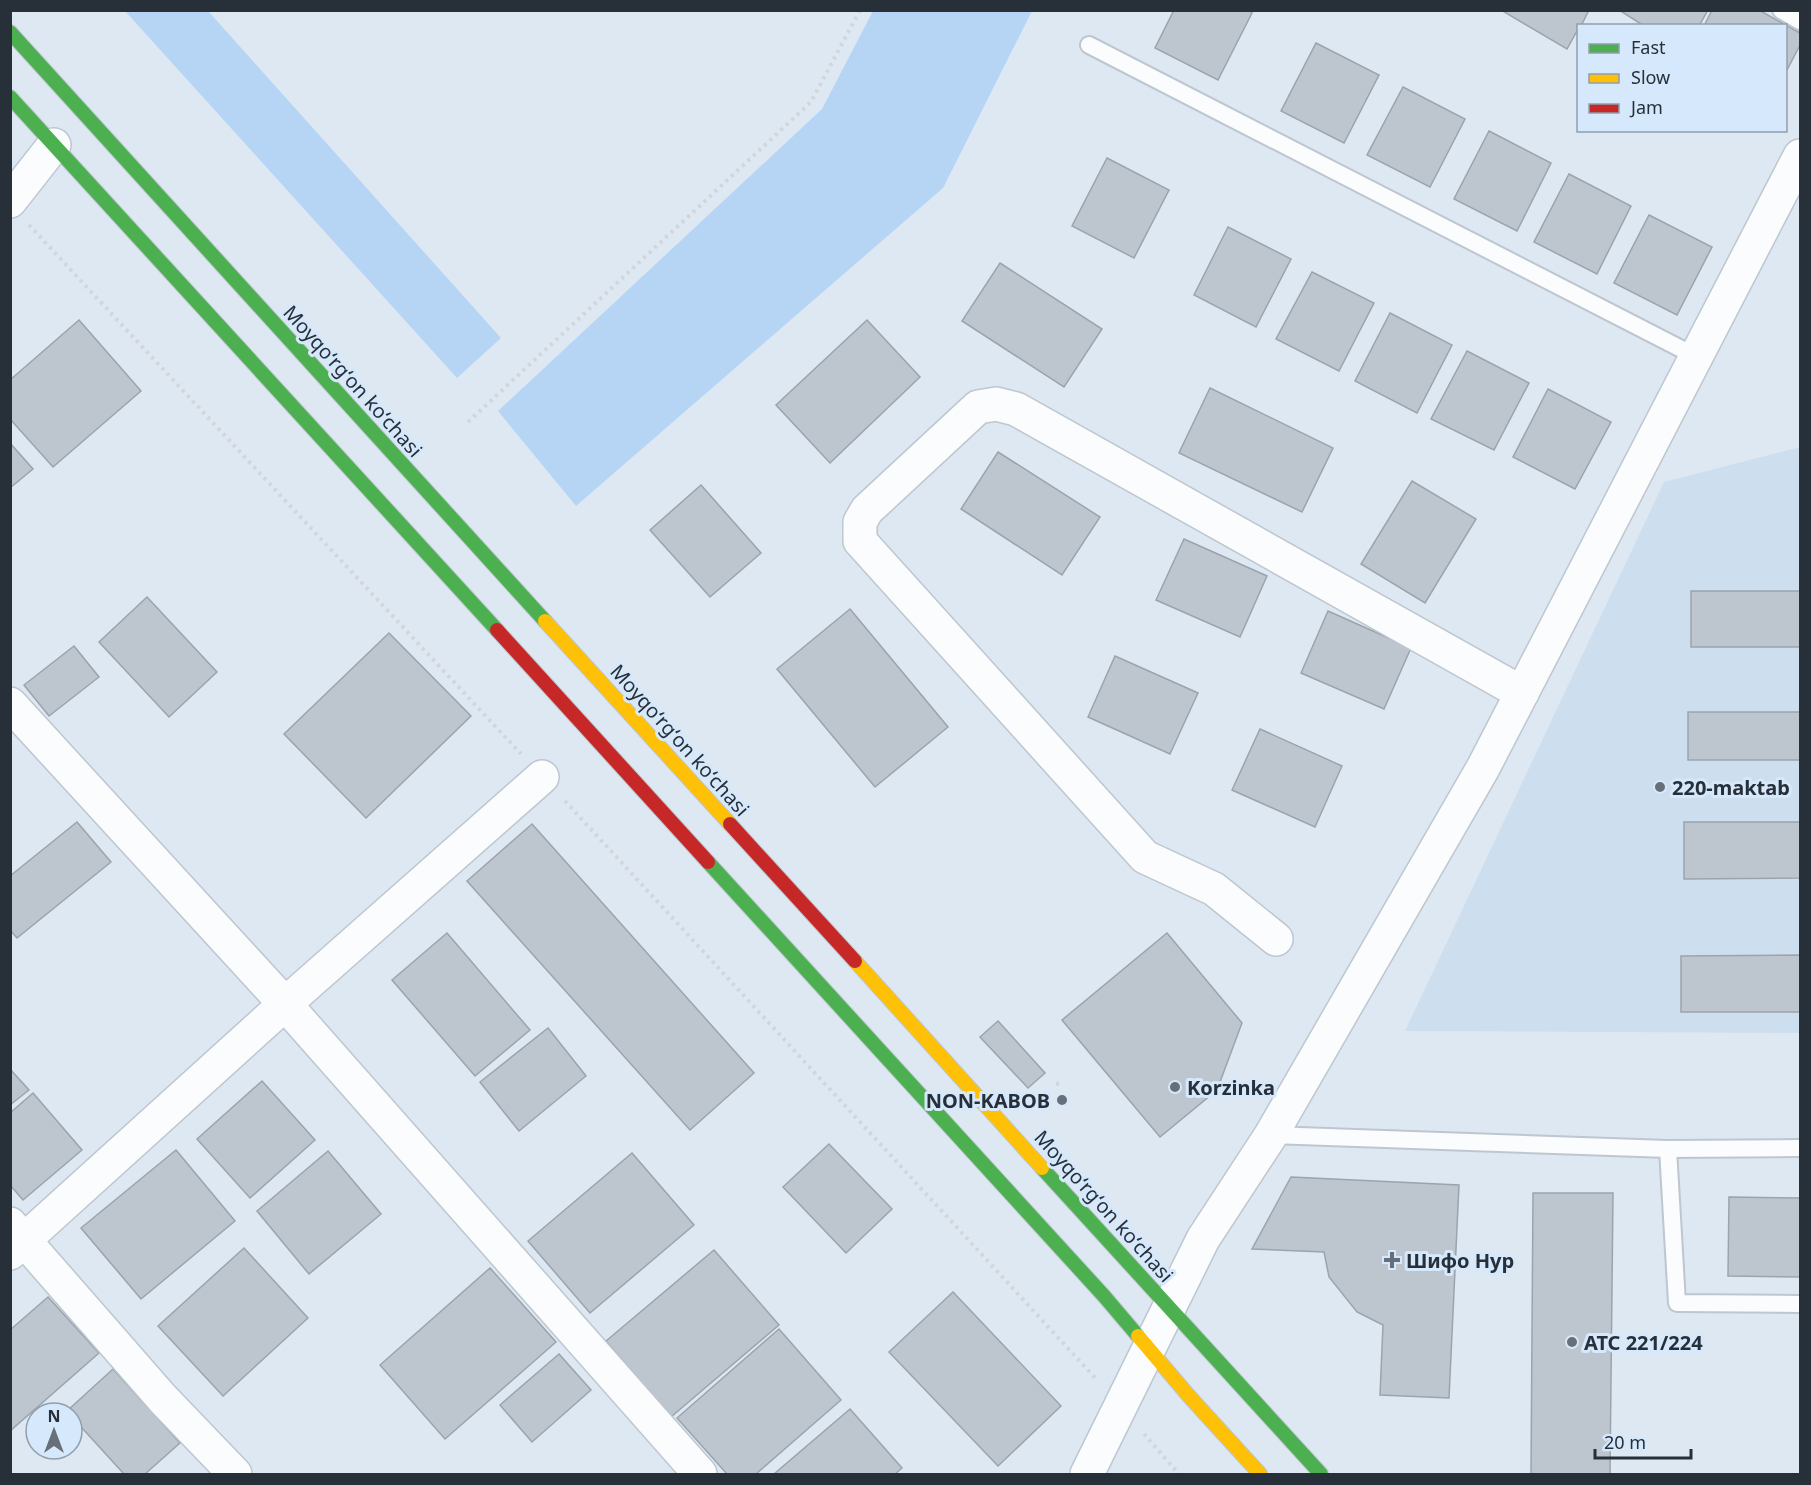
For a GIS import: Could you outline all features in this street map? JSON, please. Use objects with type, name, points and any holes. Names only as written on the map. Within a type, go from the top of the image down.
[{"type":"main road","name":"Moyqoʻrgʻon koʻchasi","points":[[10,32],[1321,1474]]},
{"type":"main road","points":[[10,97],[1104,1296],[1188,1395],[1260,1474]]},
{"type":"street","points":[[19,212],[54,145]]},
{"type":"street","points":[[1087,1474],[1203,1239],[1271,1135],[1483,768],[1800,156]]},
{"type":"street","points":[[1276,939],[1214,890],[1145,856],[860,541],[860,522],[867,510],[978,407],[996,404],[1016,408],[1522,693]]},
{"type":"street","points":[[10,704],[285,1004],[700,1474]]},
{"type":"street","points":[[235,1474],[15,1239],[543,777]]},
{"type":"lane","points":[[1781,10],[1800,21]]},
{"type":"lane","points":[[1089,45],[1697,357]]},
{"type":"lane","points":[[1271,1135],[1668,1149],[1800,1148]]},
{"type":"lane","points":[[1668,1149],[1677,1303],[1800,1304]]},
{"type":"path","points":[[468,422],[811,102],[860,10]]},
{"type":"path","points":[[19,212],[1069,1348],[1179,1474]]},
{"type":"shaded area","points":[[125,11],[208,11],[501,338],[457,378]]},
{"type":"shaded area","points":[[873,11],[1032,11],[943,188],[576,506],[498,411],[822,109]]},
{"type":"shaded area","name":"220-maktab","points":[[1800,447],[1800,1033],[1405,1031],[1664,482]]},
{"type":"building","points":[[1174,10],[1248,10],[1252,13],[1218,80],[1155,48]]},
{"type":"building","points":[[1501,10],[1589,10],[1582,24],[1577,24],[1577,31],[1567,49]]},
{"type":"building","points":[[1619,10],[1708,10],[1700,24],[1641,24]]},
{"type":"building","points":[[1712,10],[1759,10],[1784,24],[1705,24]]},
{"type":"building","points":[[1787,26],[1800,33],[1800,45],[1787,70]]},
{"type":"building","points":[[1316,43],[1379,75],[1344,143],[1281,111]]},
{"type":"building","points":[[1403,87],[1465,119],[1430,187],[1367,155]]},
{"type":"building","points":[[1489,131],[1551,163],[1517,231],[1454,199]]},
{"type":"building","points":[[1107,158],[1169,190],[1134,258],[1072,226]]},
{"type":"building","points":[[1569,174],[1631,206],[1597,274],[1534,242]]},
{"type":"building","points":[[1649,215],[1712,247],[1677,315],[1614,283]]},
{"type":"building","points":[[1228,227],[1291,259],[1256,327],[1194,295]]},
{"type":"building","points":[[1000,263],[1102,329],[1064,387],[962,321]]},
{"type":"building","points":[[1312,272],[1374,303],[1339,371],[1276,339]]},
{"type":"building","points":[[1390,313],[1452,345],[1417,413],[1355,381]]},
{"type":"building","points":[[79,320],[141,391],[53,467],[10,419],[10,380]]},
{"type":"building","points":[[867,320],[920,377],[830,463],[776,405]]},
{"type":"building","points":[[1467,351],[1529,383],[1494,450],[1431,419]]},
{"type":"building","points":[[1210,388],[1333,448],[1302,512],[1179,453]]},
{"type":"building","points":[[1548,389],[1611,422],[1575,489],[1513,457]]},
{"type":"building","points":[[10,443],[33,469],[10,488]]},
{"type":"building","points":[[998,452],[1100,517],[1062,575],[961,509]]},
{"type":"building","points":[[1412,481],[1476,519],[1425,603],[1361,564]]},
{"type":"building","points":[[701,485],[761,553],[710,597],[650,530]]},
{"type":"building","points":[[1184,539],[1267,576],[1240,637],[1156,600]]},
{"type":"building","points":[[1691,591],[1800,591],[1800,647],[1691,647]]},
{"type":"building","points":[[147,597],[217,672],[169,717],[99,642]]},
{"type":"building","points":[[850,609],[948,727],[875,787],[777,669]]},
{"type":"building","points":[[1328,611],[1411,648],[1384,709],[1301,673]]},
{"type":"building","points":[[389,633],[471,716],[366,818],[284,734]]},
{"type":"building","points":[[74,646],[99,677],[49,716],[24,685]]},
{"type":"building","points":[[1115,656],[1198,693],[1170,754],[1088,717]]},
{"type":"building","points":[[1688,712],[1800,712],[1800,760],[1688,760]]},
{"type":"building","points":[[1260,729],[1342,766],[1315,827],[1232,790]]},
{"type":"building","points":[[77,822],[111,862],[17,938],[10,930],[10,876]]},
{"type":"building","points":[[1684,822],[1800,822],[1800,878],[1684,879]]},
{"type":"building","points":[[532,824],[754,1073],[690,1130],[467,881]]},
{"type":"building","points":[[447,933],[530,1030],[475,1076],[392,980]]},
{"type":"building","points":[[1167,933],[1242,1023],[1217,1090],[1160,1137],[1062,1020]]},
{"type":"building","points":[[1800,955],[1800,1012],[1681,1012],[1681,956]]},
{"type":"building","points":[[998,1021],[1045,1073],[1028,1088],[980,1037]]},
{"type":"building","points":[[548,1028],[586,1076],[519,1131],[480,1082]]},
{"type":"building","points":[[10,1069],[29,1090],[10,1105]]},
{"type":"building","points":[[262,1081],[315,1140],[250,1198],[197,1139]]},
{"type":"building","points":[[33,1093],[82,1150],[23,1200],[10,1185],[10,1113]]},
{"type":"building","points":[[829,1144],[892,1209],[846,1253],[783,1187]]},
{"type":"building","points":[[176,1150],[235,1221],[141,1299],[81,1228]]},
{"type":"building","points":[[328,1151],[381,1214],[309,1274],[257,1211]]},
{"type":"building","points":[[632,1153],[694,1225],[590,1313],[528,1241]]},
{"type":"building","points":[[1291,1177],[1459,1185],[1449,1398],[1380,1395],[1383,1325],[1357,1312],[1329,1277],[1324,1252],[1252,1249]]},
{"type":"building","name":"АТС 221/224","points":[[1533,1193],[1613,1193],[1610,1474],[1531,1474]]},
{"type":"building","points":[[1729,1197],[1800,1198],[1800,1277],[1728,1276]]},
{"type":"building","points":[[244,1248],[308,1318],[223,1396],[158,1326]]},
{"type":"building","points":[[714,1250],[779,1325],[671,1417],[606,1341]]},
{"type":"building","points":[[490,1268],[556,1342],[445,1439],[380,1365]]},
{"type":"building","points":[[953,1292],[1061,1406],[998,1466],[889,1352]]},
{"type":"building","points":[[48,1297],[99,1353],[44,1401],[24,1401],[24,1419],[10,1431],[10,1330]]},
{"type":"building","points":[[779,1329],[841,1400],[756,1474],[727,1474],[677,1418]]},
{"type":"building","points":[[559,1354],[591,1390],[532,1442],[500,1405]]},
{"type":"building","points":[[113,1369],[180,1443],[145,1474],[124,1474],[84,1430],[84,1401],[78,1401]]},
{"type":"building","points":[[850,1409],[902,1468],[895,1474],[774,1474]]},
{"type":"traffic: fast","points":[[10,32],[545,621]]},
{"type":"traffic: fast","points":[[10,97],[497,630]]},
{"type":"traffic: fast","points":[[708,862],[1138,1336]]},
{"type":"traffic: fast","points":[[1042,1168],[1321,1474]]},
{"type":"traffic: slow","points":[[545,621],[730,824]]},
{"type":"traffic: slow","points":[[855,961],[1042,1168]]},
{"type":"traffic: slow","points":[[1138,1336],[1260,1474]]},
{"type":"traffic: jam","points":[[497,630],[708,862]]},
{"type":"traffic: jam","points":[[730,824],[855,961]]},
{"type":"place","name":"220-maktab","points":[[1660,787]]},
{"type":"place","name":"Korzinka","points":[[1175,1087]]},
{"type":"place","name":"NON-KABOB","points":[[1062,1100]]},
{"type":"place","name":"Шифо Нур","points":[[1392,1260]]},
{"type":"place","name":"АТС 221/224","points":[[1572,1342]]}]
